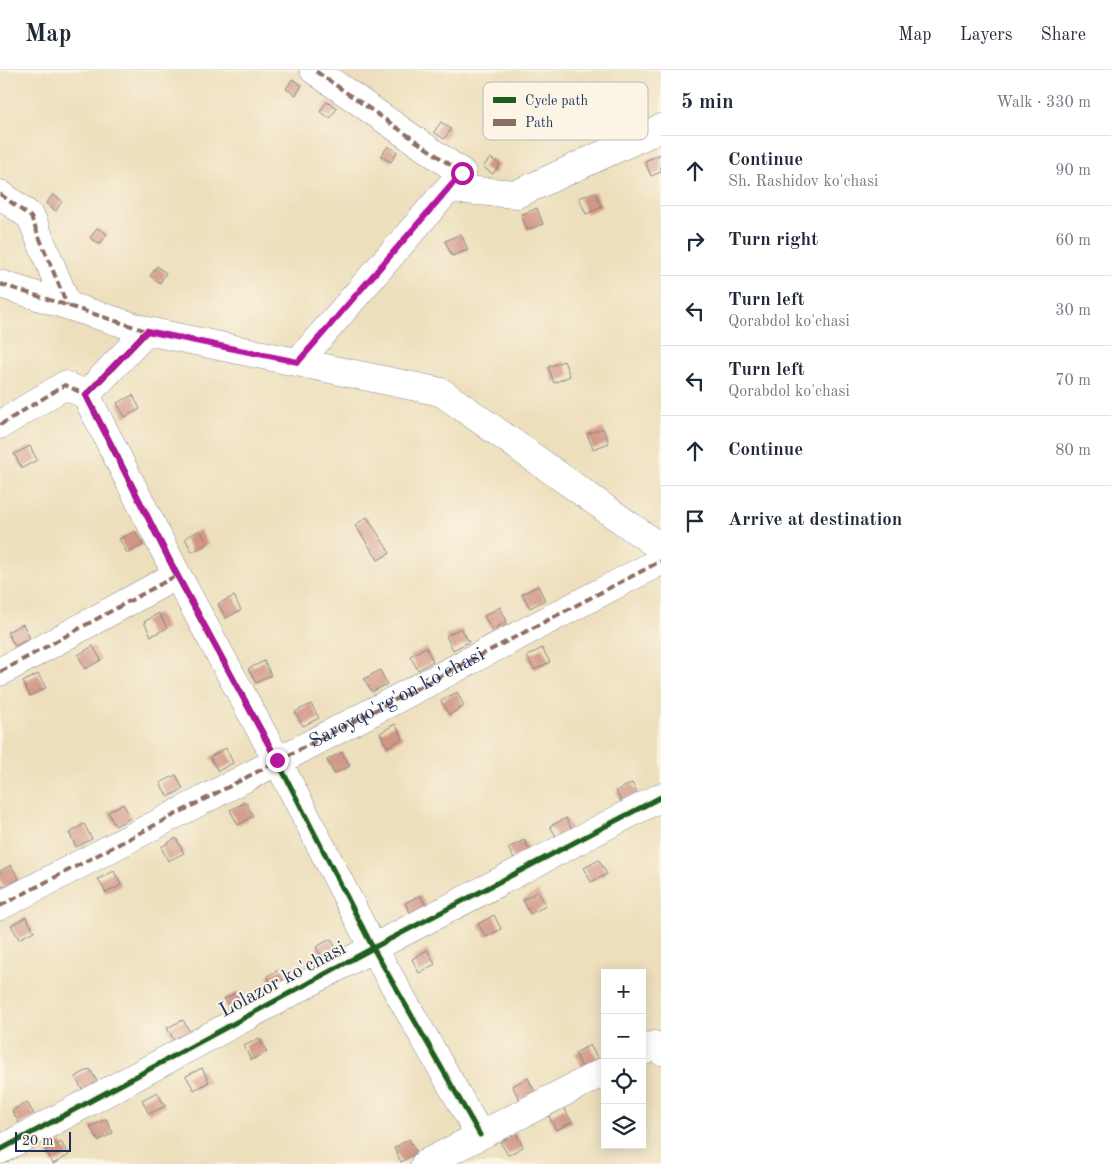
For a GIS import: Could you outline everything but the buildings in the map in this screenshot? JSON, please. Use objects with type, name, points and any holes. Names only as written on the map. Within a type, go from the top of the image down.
[{"type":"street","points":[[298,362],[462,173],[314,70]]},
{"type":"street","points":[[648,134],[661,128]]},
{"type":"street","points":[[450,189],[517,194],[635,140]]},
{"type":"street","points":[[0,194],[31,217],[67,306]]},
{"type":"street","points":[[0,284],[147,331],[441,392],[661,548]]},
{"type":"street","points":[[86,395],[147,331]]},
{"type":"street","points":[[0,425],[65,385],[86,395],[177,575],[277,760],[373,948],[480,1135]]},
{"type":"street","name":"Saroyqo'rg'on ko'chasi","points":[[0,906],[661,561]]},
{"type":"street","points":[[0,672],[177,575]]},
{"type":"street","name":"Lolazor ko'chasi","points":[[0,1150],[373,948],[661,797]]},
{"type":"street","points":[[646,1050],[654,1045],[661,1051]]},
{"type":"street","points":[[425,1164],[601,1073]]},
{"type":"marked path","points":[[298,362],[462,173],[314,70]]},
{"type":"marked path","points":[[0,194],[31,217],[67,305]]},
{"type":"marked path","points":[[0,284],[147,331]]},
{"type":"marked path","points":[[0,425],[65,385],[86,395]]},
{"type":"marked path","points":[[0,906],[661,561]]},
{"type":"marked path","points":[[0,672],[177,575]]},
{"type":"cycle path","points":[[147,331],[86,395],[177,575],[277,760],[373,948],[480,1135]]},
{"type":"cycle path","points":[[0,1150],[373,948],[661,797]]},
{"type":"route","points":[[277,760],[177,575],[86,395],[147,331],[298,362],[462,173]]}]
